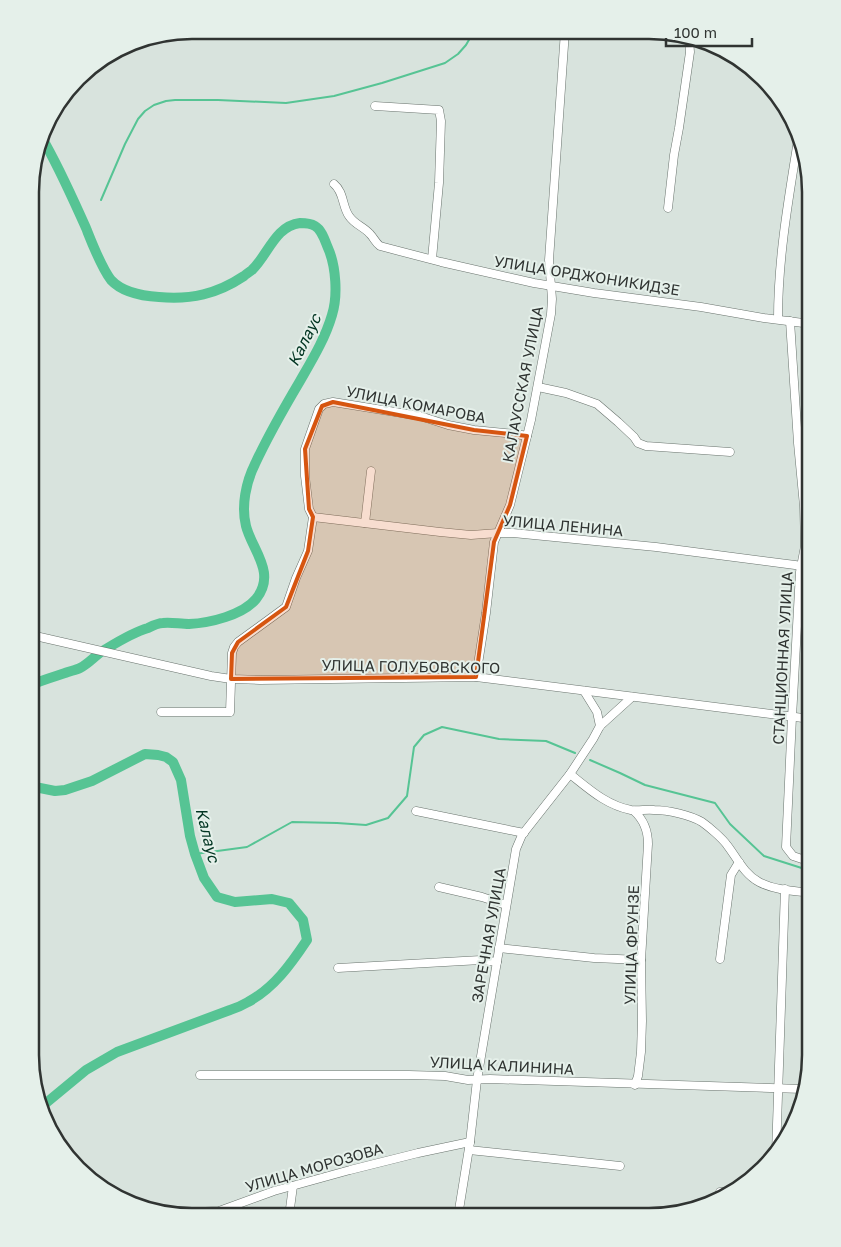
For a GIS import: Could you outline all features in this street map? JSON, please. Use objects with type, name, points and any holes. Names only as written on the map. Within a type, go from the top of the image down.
[{"type":"street","name":"КАЛАУССКАЯ УЛИЦА","points":[[476,677],[494,542],[510,505],[538,386],[551,314],[552,299],[549,260],[564,39]]},
{"type":"street","points":[[668,208],[690,52],[689,44]]},
{"type":"street","points":[[375,106],[439,110],[442,121],[432,259]]},
{"type":"street","points":[[778,319],[778,294],[785,222],[796,150]]},
{"type":"street","name":"УЛИЦА ОРДЖОНИКИДЗЕ","points":[[334,184],[342,196],[344,208],[348,216],[354,223],[369,233],[380,246],[551,286],[802,323]]},
{"type":"street","name":"СТАНЦИОННАЯ УЛИЦА","points":[[790,321],[802,485]]},
{"type":"street","points":[[538,386],[597,404],[634,437],[638,443],[646,446],[730,452]]},
{"type":"street","name":"УЛИЦА КОМАРОВА","points":[[161,712],[230,712],[232,653],[234,647],[238,642],[286,607],[308,551],[313,517],[309,509],[305,476],[305,449],[320,409],[324,404],[333,402],[420,416],[448,425],[474,430],[527,436]]},
{"type":"street","points":[[365,523],[371,471]]},
{"type":"street","name":"УЛИЦА ЛЕНИНА","points":[[313,517],[463,534],[513,533],[656,547],[801,566]]},
{"type":"street","name":"СТАНЦИОННАЯ УЛИЦА","points":[[802,561],[786,847],[793,856],[802,859]]},
{"type":"street","name":"УЛИЦА ГОЛУБОВСКОГО","points":[[39,637],[231,679],[476,677],[802,719]]},
{"type":"street","points":[[584,691],[597,712],[600,726]]},
{"type":"street","name":"ЗАРЕЧНАЯ УЛИЦА","points":[[459,1208],[470,1146],[477,1080],[516,849],[524,833],[570,774],[600,726],[632,698]]},
{"type":"street","points":[[570,774],[592,792],[622,808],[634,811],[656,810],[685,816],[701,822],[726,843],[746,872],[759,882],[773,887],[802,892]]},
{"type":"street","points":[[645,825],[650,815],[656,810]]},
{"type":"street","points":[[416,811],[524,833]]},
{"type":"street","points":[[634,811],[645,825]]},
{"type":"street","name":"УЛИЦА ФРУНЗЕ","points":[[634,1084],[638,1076],[642,1021],[641,960],[648,849],[645,825]]},
{"type":"street","points":[[720,959],[731,874],[739,862]]},
{"type":"street","points":[[439,887],[506,905]]},
{"type":"street","points":[[776,1141],[785,889]]},
{"type":"street","points":[[499,948],[594,958],[641,960]]},
{"type":"street","points":[[338,968],[481,960],[497,962]]},
{"type":"street","name":"УЛИЦА КАЛИНИНА","points":[[200,1075],[409,1075],[445,1076],[477,1080],[798,1089]]},
{"type":"street","name":"УЛИЦА МОРОЗОВА","points":[[227,1208],[340,1172],[418,1152],[470,1146],[620,1166]]},
{"type":"street","points":[[290,1208],[293,1186]]},
{"type":"highlighted area","points":[[333,402],[474,430],[527,436],[510,505],[494,542],[476,677],[231,679],[232,653],[238,642],[286,607],[308,551],[313,517],[309,509],[305,449],[322,406]]},
{"type":"waterway","points":[[101,200],[138,119],[154,105],[175,100],[286,103],[334,96],[445,63],[458,54],[469,39]]},
{"type":"waterway","name":"Калаус","points":[[39,682],[80,668],[118,642],[155,625],[161,623],[189,624],[216,620],[243,610],[256,599],[262,589],[264,571],[246,526],[244,502],[247,486],[265,443],[322,341],[332,315],[335,290],[333,263],[323,236],[315,226],[302,223],[291,225],[278,235],[252,270],[234,282],[214,291],[182,298],[171,298],[140,295],[121,288],[111,280],[97,255],[65,182],[46,146]]},
{"type":"waterway","points":[[195,854],[247,847],[292,822],[366,825],[388,818],[407,796],[414,747],[424,735],[442,727],[499,739],[546,741],[575,753]]},
{"type":"waterway","name":"Калаус","points":[[39,788],[55,791],[65,790],[92,781],[145,754],[166,757],[173,762],[181,780],[190,836],[195,854],[204,878],[217,897],[235,902],[272,899],[289,903],[303,920],[307,940],[274,983],[246,1003],[117,1052],[86,1070],[46,1103]]},
{"type":"waterway","points":[[590,760],[645,785],[715,803],[730,824],[764,856],[802,868]]}]
